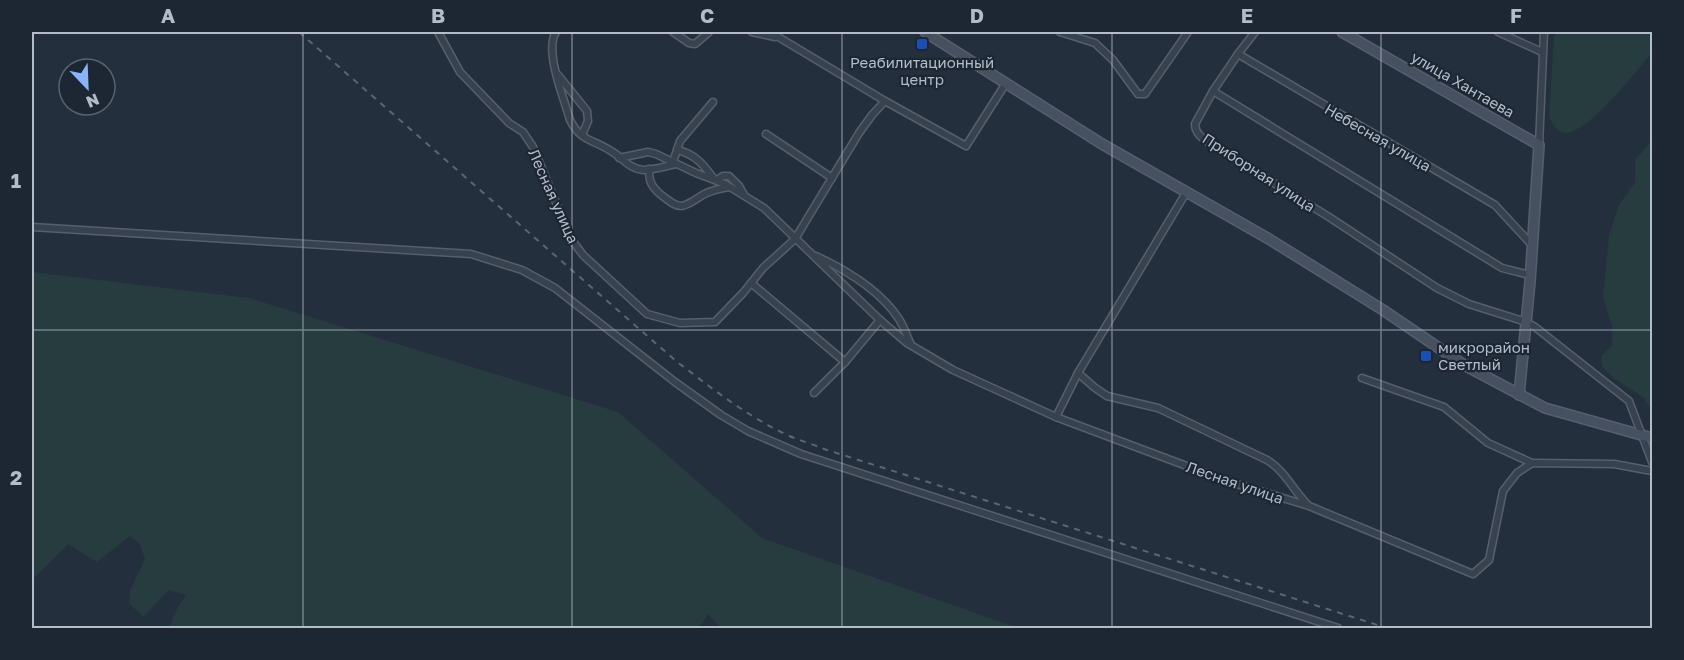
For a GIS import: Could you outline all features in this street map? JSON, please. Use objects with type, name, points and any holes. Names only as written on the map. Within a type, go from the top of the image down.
[{"type":"street","name":"Лесная улица","points":[[438,32],[460,72],[509,123],[523,132],[533,147],[571,239],[583,255],[647,314],[680,323],[715,322],[763,268],[795,239]]},
{"type":"street","points":[[556,32],[552,38],[551,52],[574,128],[588,141],[607,148],[632,167],[649,169],[675,162],[680,141],[712,102]]},
{"type":"street","points":[[673,32],[689,43],[695,44],[709,32]]},
{"type":"street","points":[[752,32],[781,38]]},
{"type":"street","points":[[770,32],[885,101],[966,146],[1006,84]]},
{"type":"street","points":[[925,32],[1102,144],[1269,239],[1383,310],[1464,365],[1545,408],[1648,437]]},
{"type":"street","points":[[1060,32],[1095,43],[1113,60],[1138,94],[1142,95],[1145,94],[1188,32]]},
{"type":"street","points":[[1255,32],[1213,91],[1502,268],[1530,275]]},
{"type":"street","name":"улица Хантаева","points":[[1342,32],[1539,145]]},
{"type":"street","points":[[1498,32],[1542,52]]},
{"type":"street","points":[[1519,395],[1539,145],[1544,32]]},
{"type":"street","name":"Небесная улица","points":[[1238,54],[1495,206],[1532,245]]},
{"type":"street","points":[[557,74],[587,111],[588,121],[582,135]]},
{"type":"street","name":"Приборная улица","points":[[1213,91],[1195,124],[1199,135],[1209,143],[1329,217],[1437,288],[1469,304],[1526,322]]},
{"type":"street","points":[[795,239],[859,133],[885,101]]},
{"type":"street","points":[[766,134],[832,178]]},
{"type":"street","points":[[677,150],[688,152],[697,158],[715,180],[729,176],[744,195]]},
{"type":"street","name":"Лесная улица","points":[[619,158],[648,152],[729,186],[744,195],[764,208],[880,320],[911,345],[953,370],[1056,417],[1224,480],[1309,506],[1473,574],[1489,560],[1503,491],[1517,473],[1533,463]]},
{"type":"street","points":[[649,169],[649,181],[653,188],[673,204],[684,206],[693,203],[712,190],[729,186]]},
{"type":"street","points":[[1056,417],[1078,372],[1187,191]]},
{"type":"street","points":[[32,227],[471,254],[522,270],[555,288],[722,416],[748,431],[801,454],[1338,628]]},
{"type":"street","points":[[810,253],[834,264],[878,295],[900,320],[911,345]]},
{"type":"street","points":[[751,283],[845,362]]},
{"type":"street","points":[[814,393],[845,362],[880,320]]},
{"type":"street","points":[[1526,322],[1629,401],[1648,437],[1653,462]]},
{"type":"street","points":[[1078,372],[1107,396],[1158,408],[1267,460],[1279,467],[1295,492],[1309,506]]},
{"type":"street","points":[[1362,378],[1444,406],[1488,443],[1533,463],[1614,464],[1653,471]]},
{"type":"green space","points":[[1559,32],[1652,32],[1652,53],[1624,86],[1586,123],[1575,131],[1565,133],[1553,125],[1549,117],[1554,36]]},
{"type":"green space","points":[[1652,141],[1652,411],[1644,398],[1612,377],[1602,366],[1601,356],[1612,345],[1612,326],[1603,297],[1609,235],[1619,205],[1635,182],[1635,160]]},
{"type":"green space","points":[[32,272],[249,298],[618,412],[762,538],[1018,628],[720,628],[708,614],[699,628],[169,628],[186,595],[169,590],[143,617],[129,603],[130,591],[145,559],[139,543],[130,536],[97,562],[68,544],[32,580]]},
{"type":"railway","points":[[299,32],[676,361],[767,425],[824,449],[1387,628]]},
{"type":"place","name":"Реабилитационный центр","points":[[922,44]]},
{"type":"place","name":"микрорайон Светлый","points":[[1426,356]]}]
